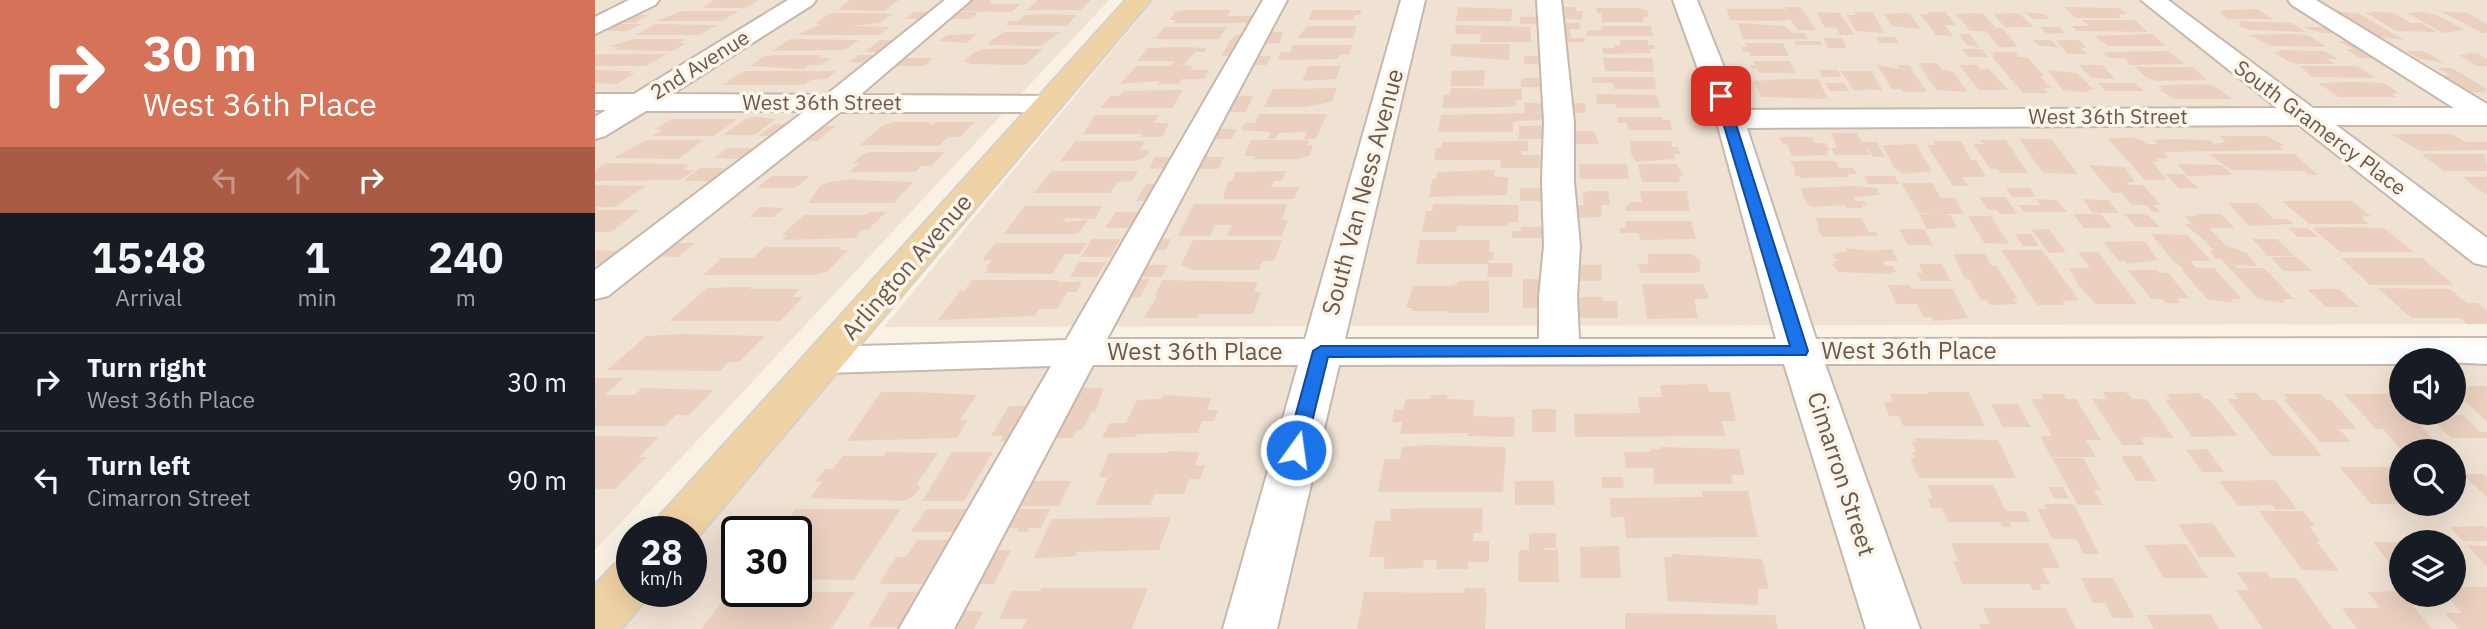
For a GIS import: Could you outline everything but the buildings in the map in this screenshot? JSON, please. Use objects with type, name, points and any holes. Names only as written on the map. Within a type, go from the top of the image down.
[{"type":"main road","name":"Arlington Avenue","points":[[688,516],[1139,0]]},
{"type":"main road","points":[[595,621],[616,598]]},
{"type":"street","points":[[595,27],[647,0]]},
{"type":"street","name":"2nd Avenue","points":[[595,130],[804,0]]},
{"type":"street","points":[[595,288],[834,103],[959,0]]},
{"type":"street","points":[[926,629],[1275,0]]},
{"type":"street","name":"South Van Ness Avenue","points":[[1250,629],[1413,0]]},
{"type":"street","points":[[1549,0],[1559,122],[1558,182],[1562,246],[1558,297],[1559,351]]},
{"type":"street","name":"Cimarron Street","points":[[1685,0],[1730,119],[1800,351],[1893,629]]},
{"type":"street","name":"South Gramercy Place","points":[[2154,0],[2487,255]]},
{"type":"street","points":[[2300,0],[2487,116]]},
{"type":"street","name":"West 36th Street","points":[[595,102],[1048,104]]},
{"type":"street","name":"West 36th Street","points":[[1730,119],[2487,116]]},
{"type":"street","name":"West 36th Place","points":[[826,360],[1080,352],[2487,351]]},
{"type":"shaded area","points":[[595,0],[1109,0],[627,516],[616,516],[616,528],[595,550]]},
{"type":"shaded area","points":[[1154,0],[2487,0],[2487,324],[884,327]]},
{"type":"shaded area","points":[[2466,351],[2487,351],[2487,629],[595,629],[617,607],[707,607],[707,516],[704,516],[826,360],[2389,352],[2389,425],[2466,425]]},
{"type":"route","points":[[1296,450],[1321,351],[1800,351],[1721,96]]}]
